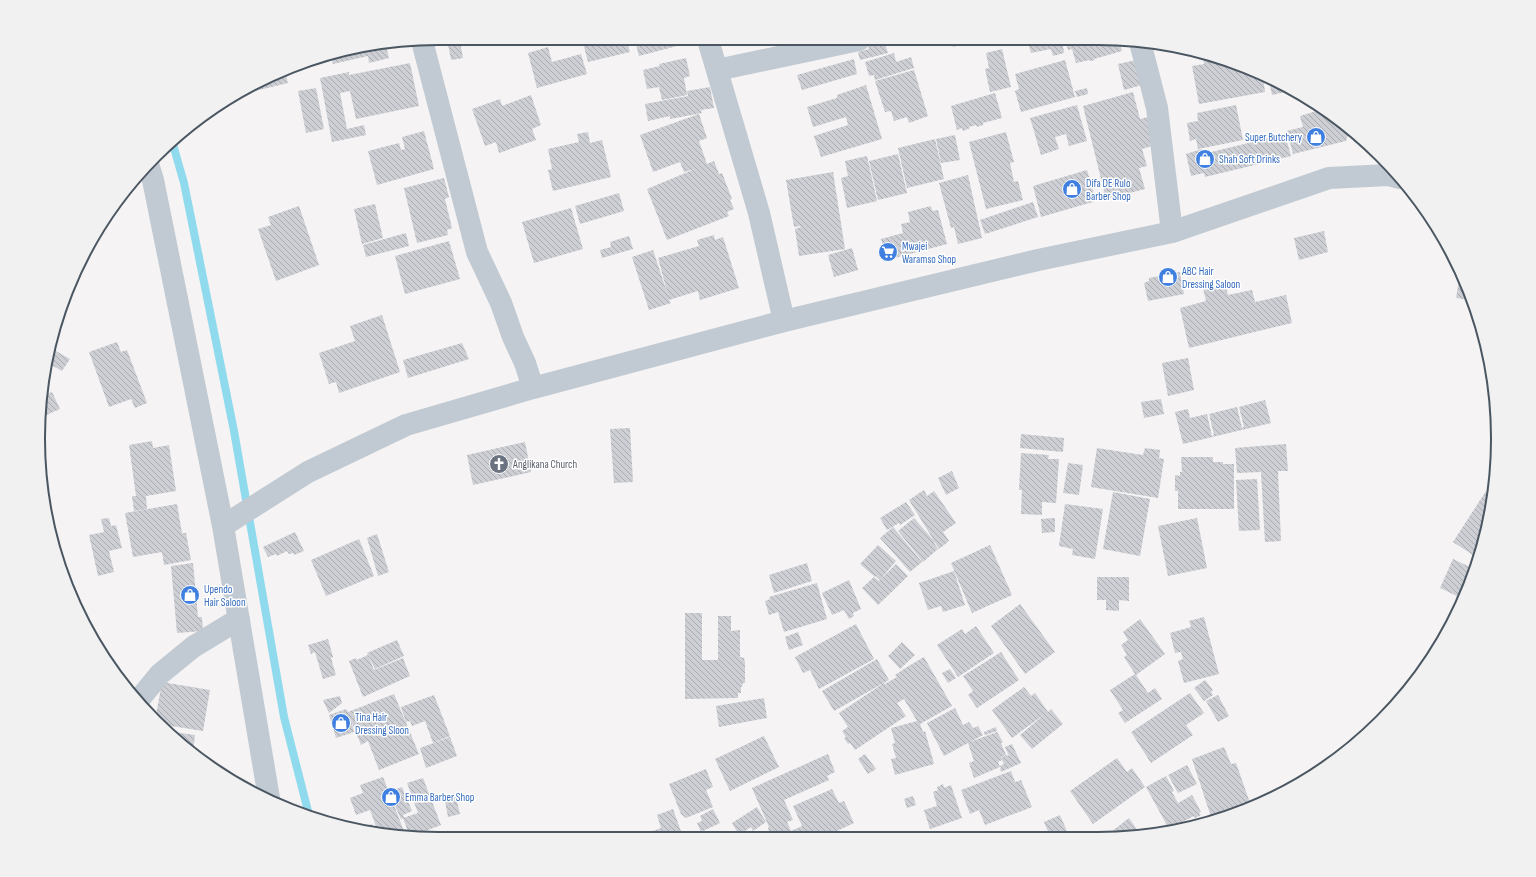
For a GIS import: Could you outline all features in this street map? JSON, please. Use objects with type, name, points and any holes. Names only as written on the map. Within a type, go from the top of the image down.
[{"type":"street","points":[[710,45],[759,213],[784,321]]},
{"type":"street","points":[[717,70],[835,45]]},
{"type":"street","points":[[423,46],[477,252],[501,303],[513,337],[525,363],[533,388]]},
{"type":"street","points":[[1141,47],[1157,108],[1172,232]]},
{"type":"street","points":[[150,171],[223,526],[268,793]]},
{"type":"street","points":[[223,526],[308,472],[406,425],[533,388],[784,321],[1038,260],[1172,232],[1329,178],[1387,172]]},
{"type":"street","points":[[142,696],[160,674],[193,647],[239,619]]},
{"type":"building","points":[[448,45],[461,45],[463,58],[451,60]]},
{"type":"building","points":[[584,45],[628,45],[630,52],[588,62]]},
{"type":"building","points":[[636,45],[681,45],[639,56]]},
{"type":"building","points":[[868,45],[886,45],[888,53],[860,60],[858,52],[869,49]]},
{"type":"building","points":[[1029,45],[1065,46],[1063,46],[1064,53],[1053,56],[1051,49],[1031,53]]},
{"type":"building","points":[[1067,45],[1098,45],[1121,46],[1122,51],[1094,59],[1095,60],[1076,63],[1072,49],[1068,50]]},
{"type":"building","points":[[548,47],[552,62],[581,54],[587,74],[537,88],[528,53]]},
{"type":"building","points":[[387,48],[389,58],[369,63],[368,56],[333,64],[332,60],[337,58]]},
{"type":"building","points":[[1002,49],[1011,87],[990,92],[985,69],[989,68],[986,53]]},
{"type":"building","points":[[894,53],[896,62],[911,57],[914,68],[875,80],[874,75],[869,76],[865,62]]},
{"type":"building","points":[[686,58],[690,76],[684,78],[687,95],[662,100],[659,87],[647,89],[643,70],[660,66],[659,64]]},
{"type":"building","points":[[854,59],[857,74],[802,90],[797,75]]},
{"type":"building","points":[[1203,59],[1264,82],[1265,92],[1199,104],[1192,66],[1204,64]]},
{"type":"building","points":[[1065,60],[1075,97],[1021,112],[1015,91],[1019,89],[1015,74]]},
{"type":"building","points":[[1136,60],[1142,85],[1124,90],[1118,64]]},
{"type":"building","points":[[410,63],[419,106],[356,119],[350,91],[340,93],[347,129],[364,125],[366,135],[332,142],[320,78],[349,72],[349,75]]},
{"type":"building","points":[[914,70],[928,116],[909,123],[907,117],[894,121],[891,111],[885,112],[875,81]]},
{"type":"building","points":[[286,76],[288,83],[254,91]]},
{"type":"building","points":[[866,85],[882,139],[821,157],[814,136],[848,125],[846,117],[813,127],[807,107],[837,98],[837,95]]},
{"type":"building","points":[[1270,85],[1284,92],[1272,95]]},
{"type":"building","points":[[710,87],[714,108],[701,110],[702,113],[670,119],[670,116],[648,121],[645,104],[688,96],[687,91]]},
{"type":"building","points":[[316,88],[324,129],[306,133],[298,91]]},
{"type":"building","points":[[1087,88],[1088,94],[1077,97],[1075,91]]},
{"type":"building","points":[[1133,92],[1140,119],[1148,117],[1155,145],[1142,149],[1147,166],[1139,168],[1145,189],[1106,199],[1083,106]]},
{"type":"building","points":[[995,93],[1002,118],[983,123],[983,125],[977,127],[976,125],[969,127],[970,128],[963,131],[962,128],[957,130],[951,106]]},
{"type":"building","points":[[531,95],[541,125],[532,129],[536,140],[499,153],[496,142],[485,146],[472,109],[500,99],[502,106]]},
{"type":"building","points":[[1077,105],[1087,141],[1069,146],[1066,134],[1055,137],[1059,149],[1041,155],[1030,118]]},
{"type":"building","points":[[1236,105],[1243,140],[1198,149],[1196,139],[1190,141],[1187,123],[1198,121],[1197,113]]},
{"type":"building","points":[[1316,111],[1348,135],[1346,141],[1293,154],[1287,131],[1303,127],[1300,116]]},
{"type":"building","points":[[699,114],[707,138],[699,141],[707,164],[714,161],[719,174],[722,173],[732,199],[730,200],[734,209],[727,212],[729,216],[667,240],[647,189],[695,169],[684,172],[680,162],[653,172],[640,135]]},
{"type":"building","points":[[424,131],[434,169],[377,185],[368,151],[399,143],[401,150],[405,149],[402,137]]},
{"type":"building","points":[[588,132],[590,143],[602,140],[611,177],[553,191],[548,170],[552,169],[548,149],[579,142],[577,134]]},
{"type":"building","points":[[1006,132],[1014,162],[1010,163],[1014,182],[1018,181],[1023,200],[986,209],[969,142]]},
{"type":"building","points":[[1285,134],[1291,156],[1205,177],[1204,173],[1191,176],[1186,154],[1202,149],[1203,154]]},
{"type":"building","points":[[955,135],[960,160],[941,163],[936,139]]},
{"type":"building","points":[[935,139],[944,179],[907,188],[898,148]]},
{"type":"building","points":[[898,154],[907,193],[878,200],[869,161]]},
{"type":"building","points":[[867,156],[877,201],[847,208],[841,178],[848,176],[845,161]]},
{"type":"building","points":[[1087,170],[1096,201],[1041,217],[1033,186]]},
{"type":"building","points":[[833,172],[845,249],[799,256],[795,229],[801,227],[794,227],[786,180]]},
{"type":"building","points":[[968,175],[982,238],[958,244],[954,227],[951,228],[939,183]]},
{"type":"building","points":[[444,178],[449,197],[445,199],[452,228],[447,230],[448,235],[417,243],[404,188]]},
{"type":"building","points":[[619,193],[624,211],[580,224],[575,206]]},
{"type":"building","points":[[1033,202],[1038,217],[985,234],[980,220]]},
{"type":"building","points":[[375,204],[383,238],[362,244],[354,209]]},
{"type":"building","points":[[299,206],[319,265],[276,281],[258,229],[271,225],[268,217]]},
{"type":"building","points":[[931,206],[932,211],[938,210],[947,244],[887,260],[881,239],[903,233],[901,224],[910,222],[908,212]]},
{"type":"building","points":[[571,208],[583,249],[534,263],[522,222]]},
{"type":"building","points":[[1324,231],[1328,252],[1299,260],[1294,238]]},
{"type":"building","points":[[406,233],[409,246],[366,257],[363,245]]},
{"type":"building","points":[[714,235],[715,240],[723,237],[739,288],[700,300],[698,291],[669,300],[671,303],[649,310],[632,257],[653,250],[668,295],[658,258],[699,246],[697,240]]},
{"type":"building","points":[[629,236],[633,249],[602,258],[600,250],[611,247],[610,242]]},
{"type":"building","points":[[449,241],[460,279],[405,294],[395,256]]},
{"type":"building","points":[[852,248],[858,270],[834,277],[828,255]]},
{"type":"building","points":[[1180,272],[1184,294],[1148,301],[1144,283],[1149,281],[1149,278]]},
{"type":"building","points":[[1225,283],[1228,295],[1252,290],[1255,302],[1286,295],[1292,323],[1189,348],[1180,308],[1206,301],[1203,288]]},
{"type":"building","points":[[1459,283],[1465,299],[1456,298]]},
{"type":"building","points":[[382,315],[400,372],[339,393],[336,382],[329,384],[319,353],[355,341],[350,326]]},
{"type":"building","points":[[117,342],[121,352],[127,350],[147,403],[135,408],[131,399],[109,407],[89,352]]},
{"type":"building","points":[[462,343],[469,359],[408,378],[403,360]]},
{"type":"building","points":[[55,351],[70,359],[62,371],[52,366]]},
{"type":"building","points":[[1188,358],[1194,390],[1168,396],[1162,363]]},
{"type":"building","points":[[52,392],[60,409],[46,415],[46,413],[47,394]]},
{"type":"building","points":[[1161,399],[1164,414],[1144,418],[1141,402]]},
{"type":"building","points":[[1265,400],[1271,423],[1183,444],[1175,412],[1188,409],[1190,418],[1207,414],[1212,436],[1214,435],[1209,414],[1237,407],[1242,428],[1244,427],[1239,407]]},
{"type":"building","points":[[630,428],[633,482],[614,483],[610,429]]},
{"type":"building","points":[[1021,434],[1064,438],[1063,452],[1020,448]]},
{"type":"building","points":[[152,441],[153,448],[169,445],[176,491],[146,496],[147,509],[134,511],[132,496],[136,496],[129,445]]},
{"type":"building","name":"Anglikana Church","points":[[525,442],[531,472],[473,485],[467,455]]},
{"type":"building","points":[[1286,444],[1288,471],[1278,471],[1281,541],[1265,542],[1261,472],[1237,473],[1235,448]]},
{"type":"building","points":[[1097,448],[1143,455],[1145,448],[1160,450],[1159,458],[1164,459],[1158,498],[1091,487]]},
{"type":"building","points":[[1021,453],[1049,455],[1048,459],[1059,459],[1056,503],[1042,502],[1042,515],[1021,514],[1022,490],[1019,490]]},
{"type":"building","points":[[1181,457],[1213,457],[1213,462],[1234,464],[1234,509],[1178,509],[1178,491],[1175,491],[1175,475],[1180,476],[1180,472],[1182,472]]},
{"type":"building","points":[[1068,463],[1083,465],[1079,495],[1063,493]]},
{"type":"building","points":[[952,471],[959,488],[946,495],[938,478]]},
{"type":"building","points":[[1257,479],[1260,530],[1239,531],[1236,480]]},
{"type":"building","points":[[924,490],[927,496],[934,491],[956,523],[943,532],[949,541],[939,549],[909,500]]},
{"type":"building","points":[[1486,491],[1488,492],[1478,540],[1473,555],[1453,542]]},
{"type":"building","points":[[1113,492],[1150,499],[1140,556],[1103,549]]},
{"type":"building","points":[[906,502],[915,515],[900,525],[899,523],[887,530],[880,518]]},
{"type":"building","points":[[177,504],[182,533],[186,533],[191,560],[164,565],[162,552],[133,557],[125,513]]},
{"type":"building","points":[[1065,504],[1103,509],[1095,559],[1072,555],[1073,549],[1059,546]]},
{"type":"building","points":[[109,518],[111,526],[116,525],[122,548],[109,551],[114,572],[98,576],[89,535],[104,532],[101,519]]},
{"type":"building","points":[[914,518],[935,542],[934,543],[938,549],[923,562],[898,531]]},
{"type":"building","points":[[1055,518],[1055,532],[1042,533],[1041,519]]},
{"type":"building","points":[[1197,518],[1207,568],[1168,576],[1158,526]]},
{"type":"building","points":[[893,527],[922,562],[910,572],[880,538]]},
{"type":"building","points":[[295,532],[304,551],[294,555],[293,553],[289,554],[287,551],[277,556],[276,554],[268,557],[263,547]]},
{"type":"building","points":[[377,534],[389,572],[378,576],[367,538]]},
{"type":"building","points":[[359,539],[374,576],[326,596],[311,560]]},
{"type":"building","points":[[878,545],[896,561],[880,580],[860,564]]},
{"type":"building","points":[[990,545],[1012,595],[972,613],[951,563]]},
{"type":"building","points":[[1453,559],[1469,567],[1457,598],[1457,596],[1440,588]]},
{"type":"building","points":[[193,563],[198,617],[202,617],[203,631],[177,633],[171,566]]},
{"type":"building","points":[[807,563],[812,581],[774,593],[769,575]]},
{"type":"building","points":[[896,564],[908,576],[878,605],[862,588],[874,577],[879,581]]},
{"type":"building","points":[[954,571],[965,605],[943,612],[941,606],[928,610],[919,583]]},
{"type":"building","points":[[1097,577],[1129,577],[1129,601],[1119,600],[1119,611],[1106,610],[1106,600],[1097,600]]},
{"type":"building","points":[[849,580],[861,609],[853,613],[854,616],[849,619],[844,610],[832,615],[822,593]]},
{"type":"building","points":[[817,583],[827,619],[784,632],[778,612],[769,615],[765,601],[770,599],[769,597]]},
{"type":"building","points":[[1020,604],[1055,652],[1025,674],[991,626]]},
{"type":"building","points":[[685,613],[702,613],[702,660],[718,660],[718,616],[731,616],[731,631],[740,630],[740,657],[744,658],[745,663],[745,683],[743,683],[741,687],[741,693],[738,693],[738,698],[685,699]]},
{"type":"building","points":[[1204,617],[1219,674],[1184,683],[1178,661],[1183,659],[1181,652],[1175,653],[1170,633],[1191,627],[1189,621]]},
{"type":"building","points":[[1140,619],[1165,654],[1136,675],[1148,693],[1155,688],[1162,699],[1125,723],[1118,713],[1123,710],[1110,690],[1135,674],[1124,657],[1127,655],[1121,645],[1128,640],[1123,632]]},
{"type":"building","points":[[856,624],[874,659],[819,689],[810,670],[803,673],[795,657]]},
{"type":"building","points":[[976,626],[994,653],[958,677],[937,645],[962,629],[965,634]]},
{"type":"building","points":[[798,632],[803,645],[789,650],[785,637]]},
{"type":"building","points":[[328,639],[336,675],[323,679],[315,652],[311,654],[308,645]]},
{"type":"building","points":[[397,640],[404,656],[375,669],[367,653]]},
{"type":"building","points":[[902,642],[915,655],[900,669],[888,656]]},
{"type":"building","points":[[1001,652],[1019,680],[977,708],[968,695],[973,691],[963,676]]},
{"type":"building","points":[[368,655],[374,670],[403,658],[410,676],[363,697],[349,661],[356,658],[357,660]]},
{"type":"building","points":[[924,657],[952,706],[920,724],[923,732],[925,731],[934,764],[895,775],[891,759],[896,758],[892,744],[895,743],[891,728],[917,721],[904,699],[897,703],[906,716],[855,750],[844,738],[846,737],[842,731],[848,727],[839,713],[884,683],[888,689],[885,684],[897,677],[895,675]]},
{"type":"building","points":[[877,659],[889,680],[834,711],[822,691]]},
{"type":"building","points":[[950,669],[956,678],[948,683],[942,673]]},
{"type":"building","points":[[1205,680],[1213,690],[1211,692],[1213,695],[1204,701],[1194,688]]},
{"type":"building","points":[[162,682],[210,690],[203,731],[170,726],[156,713]]},
{"type":"building","points":[[1024,687],[1031,696],[1035,693],[1048,712],[1051,709],[1063,724],[1032,749],[1020,735],[1045,714],[1012,738],[992,710]]},
{"type":"building","points":[[1190,693],[1204,713],[1186,725],[1193,735],[1151,763],[1131,732]]},
{"type":"building","points":[[394,694],[419,754],[379,770],[368,741],[361,745],[351,720],[354,732],[336,738],[329,715],[346,709],[348,712]]},
{"type":"building","points":[[434,695],[450,736],[433,743],[425,721],[412,726],[410,721],[406,722],[401,707]]},
{"type":"building","points":[[1218,695],[1229,716],[1218,722],[1206,701]]},
{"type":"building","points":[[340,696],[342,703],[329,713],[323,700]]},
{"type":"building","points":[[764,698],[767,718],[719,727],[716,706]]},
{"type":"building","points":[[955,708],[963,725],[969,722],[973,728],[978,726],[983,735],[970,742],[997,732],[1003,742],[1001,743],[1006,755],[1009,756],[1005,747],[1012,744],[1021,763],[1001,772],[1000,766],[1004,764],[1002,760],[998,762],[1000,767],[974,778],[969,763],[974,761],[968,743],[944,756],[927,723]]},
{"type":"building","points":[[996,727],[997,731],[985,735],[984,732]]},
{"type":"building","points":[[177,733],[195,735],[194,747]]},
{"type":"building","points":[[764,736],[779,767],[730,791],[715,759]]},
{"type":"building","points":[[450,737],[457,756],[426,768],[420,748]]},
{"type":"building","points":[[1224,747],[1231,764],[1236,763],[1249,801],[1210,815],[1192,759]]},
{"type":"building","points":[[828,754],[835,772],[827,776],[829,780],[784,800],[793,820],[787,822],[791,831],[802,826],[793,806],[832,789],[839,803],[844,801],[854,823],[835,832],[769,832],[769,827],[752,788]]},
{"type":"building","points":[[865,754],[876,769],[868,774],[858,759]]},
{"type":"building","points":[[1117,758],[1127,772],[1132,768],[1145,787],[1093,824],[1070,791]]},
{"type":"building","points":[[1187,765],[1197,784],[1178,793],[1168,775]]},
{"type":"building","points":[[706,769],[713,787],[706,790],[713,807],[686,818],[681,814],[669,784]]},
{"type":"building","points":[[1011,771],[1015,782],[1021,780],[1032,807],[985,825],[979,810],[970,814],[961,790]]},
{"type":"building","points":[[1166,776],[1174,791],[1172,792],[1178,803],[1192,795],[1201,812],[1199,813],[1201,815],[1195,818],[1194,816],[1182,822],[1167,825],[1146,787]]},
{"type":"building","points":[[383,777],[389,792],[402,787],[412,811],[403,815],[404,818],[401,819],[391,797],[404,830],[376,827],[370,810],[356,815],[350,798],[363,793],[360,785]]},
{"type":"building","points":[[423,778],[441,825],[424,831],[408,831],[403,818],[418,813],[407,783]]},
{"type":"building","points":[[943,784],[944,788],[951,785],[962,818],[930,829],[924,810],[937,806],[933,792],[938,790],[937,787]]},
{"type":"building","points":[[455,793],[460,814],[448,817],[444,796]]},
{"type":"building","points":[[913,796],[916,805],[907,808],[904,799]]},
{"type":"building","points":[[757,807],[766,822],[753,831],[751,827],[744,832],[737,832],[732,823]]},
{"type":"building","points":[[673,809],[681,832],[650,832],[661,828],[657,815]]},
{"type":"building","points":[[713,809],[720,823],[701,832],[697,823],[702,821],[700,816]]},
{"type":"building","points":[[1060,815],[1067,832],[1048,832],[1044,822]]},
{"type":"building","points":[[1129,818],[1137,830],[1123,831],[1112,831]]},
{"type":"waterway","points":[[174,148],[184,183],[234,431],[284,717],[308,809]]},
{"type":"place","name":"Super Butchery","points":[[1316,137]]},
{"type":"place","name":"Shah Soft Drinks","points":[[1205,159]]},
{"type":"place","name":"Difa DE Rulo Barber Shop","points":[[1072,189]]},
{"type":"place","name":"Mwajei Waramso Shop","points":[[888,252]]},
{"type":"place","name":"ABC Hair Dressing Saloon","points":[[1168,277]]},
{"type":"place","name":"Anglikana Church","points":[[499,464]]},
{"type":"place","name":"Upendo Hair Saloon","points":[[190,595]]},
{"type":"place","name":"Tina Hair Dressing Sloon","points":[[341,723]]},
{"type":"place","name":"Emma Barber Shop","points":[[391,797]]}]
